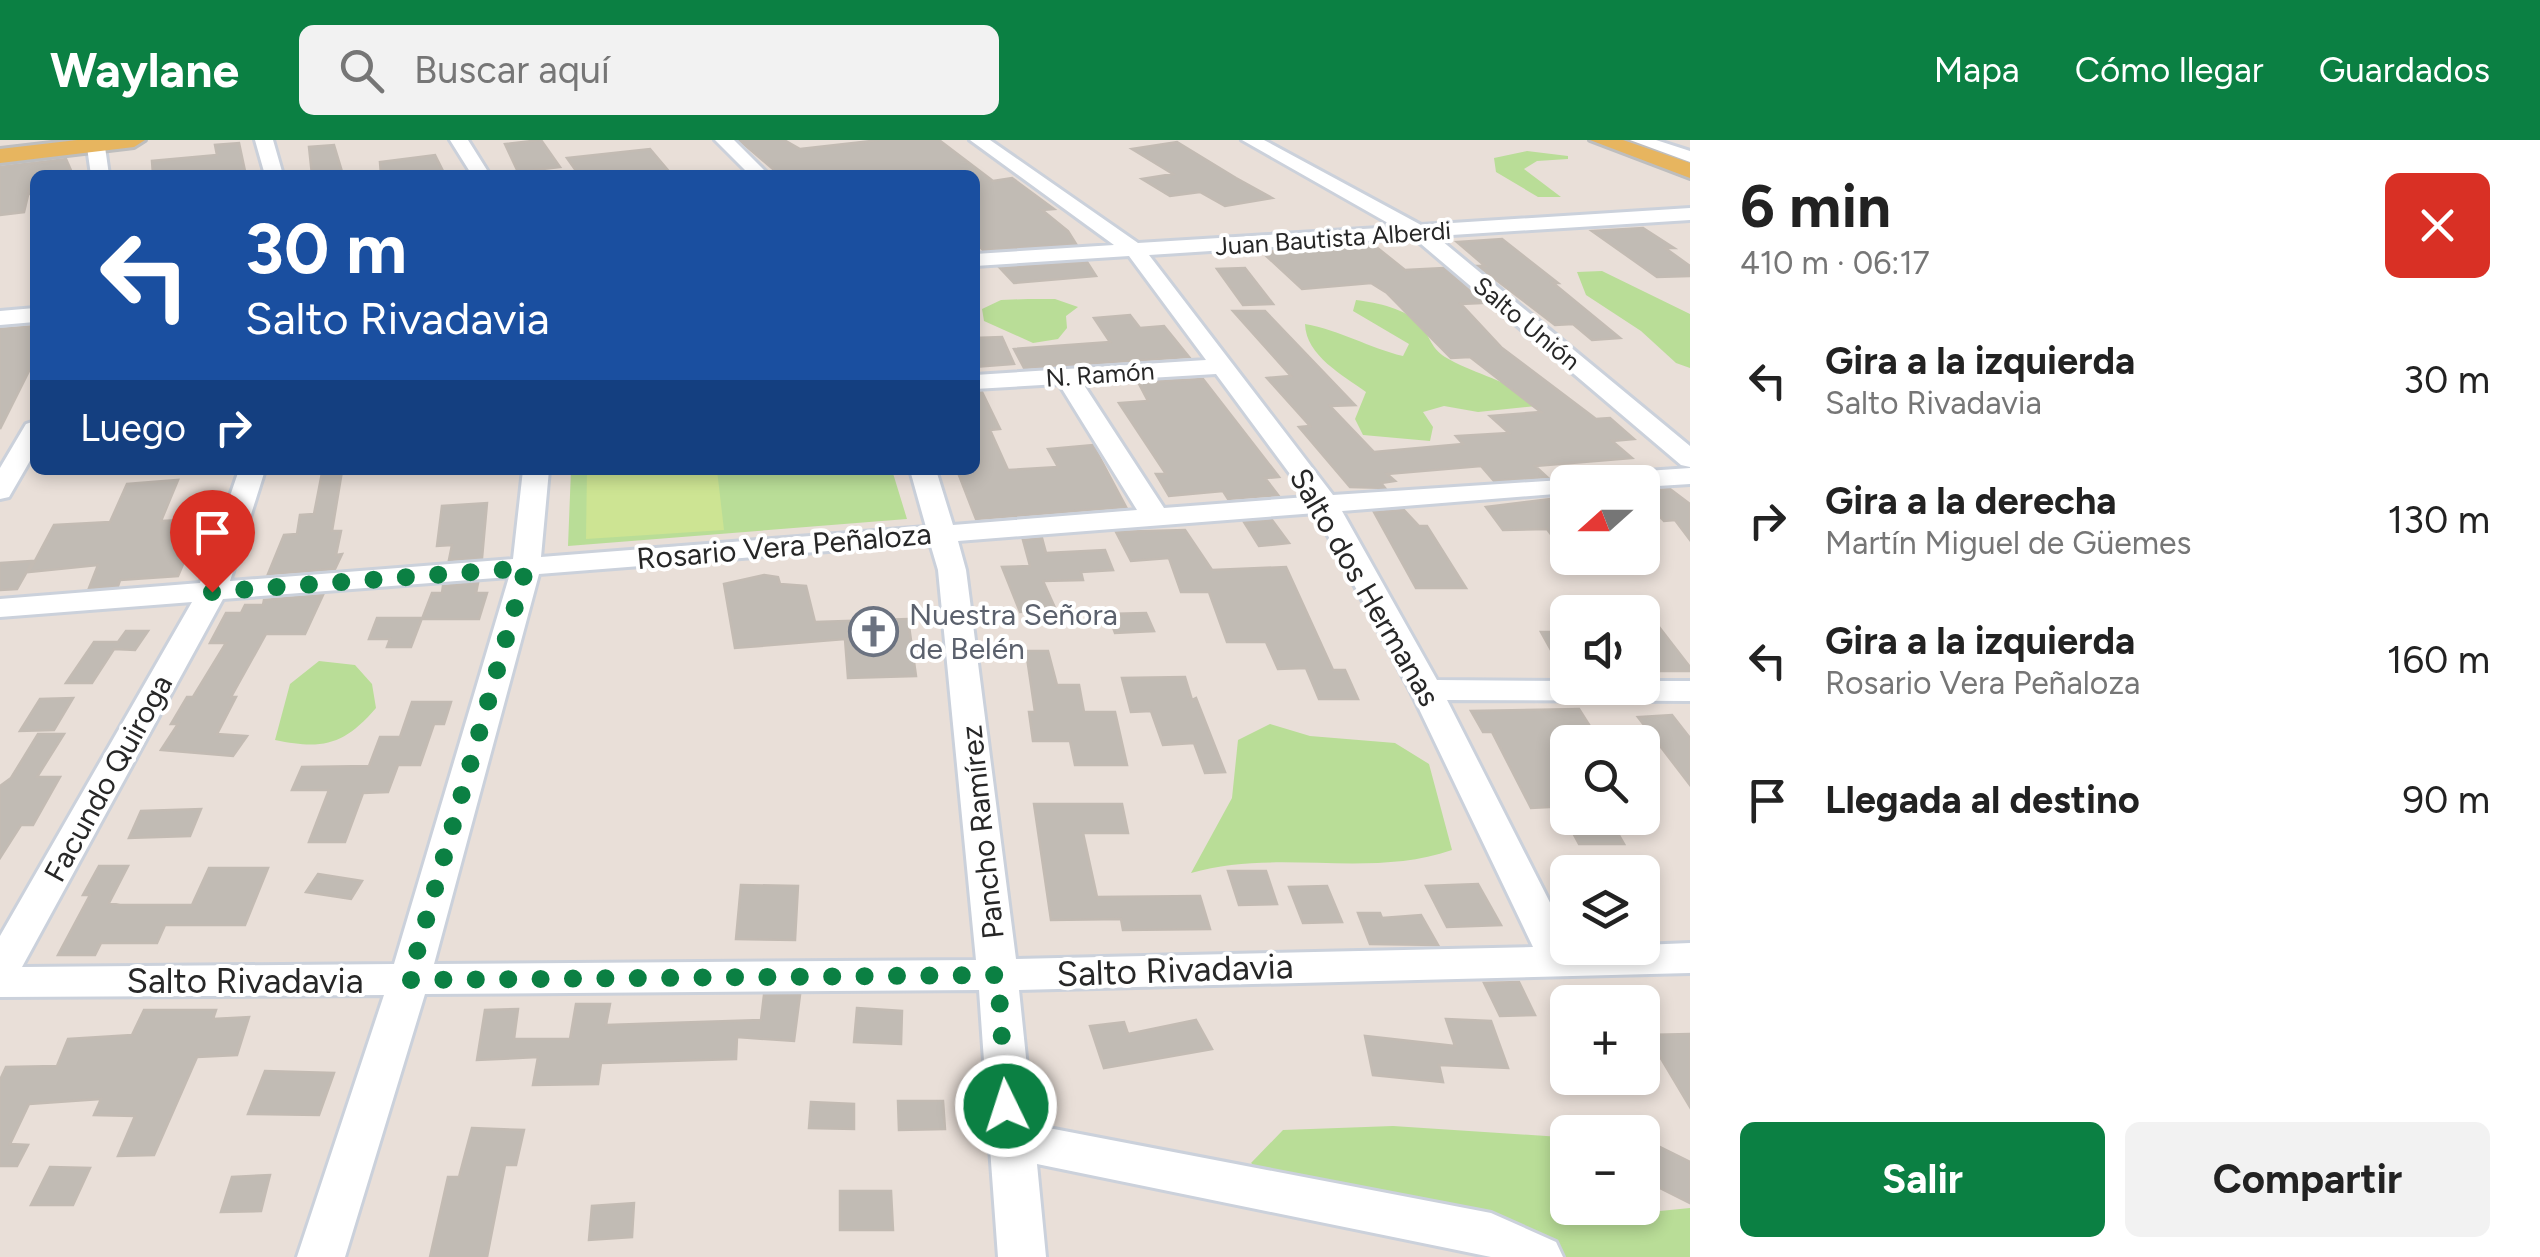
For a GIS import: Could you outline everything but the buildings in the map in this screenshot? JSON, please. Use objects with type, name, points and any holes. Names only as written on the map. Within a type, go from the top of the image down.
[{"type":"main road","points":[[0,156],[134,140]]},
{"type":"main road","points":[[1601,140],[1690,171]]},
{"type":"street","points":[[264,140],[273,170]]},
{"type":"street","points":[[459,140],[478,170]]},
{"type":"street","points":[[724,140],[755,170]]},
{"type":"street","name":"Salto dos Hermanas","points":[[980,140],[1136,251],[1324,502],[1426,690],[1550,942]]},
{"type":"street","name":"Salto Unión","points":[[1251,140],[1420,233],[1690,459]]},
{"type":"street","points":[[1648,143],[1681,140]]},
{"type":"street","points":[[97,142],[100,170]]},
{"type":"street","points":[[1648,143],[1690,157]]},
{"type":"street","name":"Juan Bautista Alberdi","points":[[980,260],[1690,214]]},
{"type":"street","points":[[1663,216],[1690,234]]},
{"type":"street","points":[[0,318],[30,315]]},
{"type":"street","name":"N. Ramón","points":[[980,382],[1225,366]]},
{"type":"street","points":[[1066,376],[1154,515]]},
{"type":"street","points":[[0,491],[30,439]]},
{"type":"street","name":"Facundo Quiroga","points":[[0,971],[212,592],[250,475]]},
{"type":"street","points":[[321,1257],[409,980],[526,568],[535,475]]},
{"type":"street","name":"Pancho Ramírez","points":[[925,475],[944,533],[998,975],[1008,1139],[1022,1257]]},
{"type":"street","points":[[1660,478],[1690,476]]},
{"type":"street","name":"Rosario Vera Peñaloza","points":[[0,608],[1550,486]]},
{"type":"street","points":[[1426,690],[1690,690]]},
{"type":"street","name":"Salto Rivadavia","points":[[1660,958],[1690,958]]},
{"type":"street","name":"Salto Rivadavia","points":[[0,982],[998,975],[1550,960]]},
{"type":"street","points":[[1008,1139],[1491,1234],[1539,1257]]},
{"type":"green space","points":[[1527,151],[1568,156],[1537,161],[1524,169],[1561,197],[1538,197],[1496,172],[1494,158]]},
{"type":"green space","points":[[1602,271],[1690,314],[1690,368],[1676,363],[1641,331],[1586,295],[1577,272]]},
{"type":"green space","points":[[1055,299],[1078,307],[1066,316],[1067,328],[1058,339],[1033,343],[984,321],[982,309],[1001,300]]},
{"type":"green space","points":[[1356,300],[1408,315],[1445,357],[1505,384],[1536,406],[1478,412],[1444,406],[1423,412],[1433,427],[1430,441],[1363,435],[1355,419],[1366,392],[1319,355],[1305,324],[1403,356],[1409,344],[1353,311]]},
{"type":"green space","points":[[571,475],[894,475],[907,519],[568,546]]},
{"type":"green space","points":[[587,475],[718,475],[724,530],[586,539]]},
{"type":"green space","points":[[319,661],[355,665],[372,684],[376,708],[353,730],[332,742],[275,740],[290,684]]},
{"type":"green space","points":[[1270,724],[1310,736],[1395,743],[1429,764],[1452,850],[1388,862],[1256,863],[1191,873],[1232,798],[1238,740]]},
{"type":"green space","points":[[1393,1126],[1550,1136],[1550,1225],[1660,1225],[1660,1211],[1690,1208],[1690,1257],[1515,1257],[1274,1183],[1251,1163],[1283,1130]]},
{"type":"place","name":"Nuestra Señora de Belén","points":[[874,631]]},
{"type":"route","points":[[212,592],[526,568],[409,980],[998,975],[1006,1106]]}]
